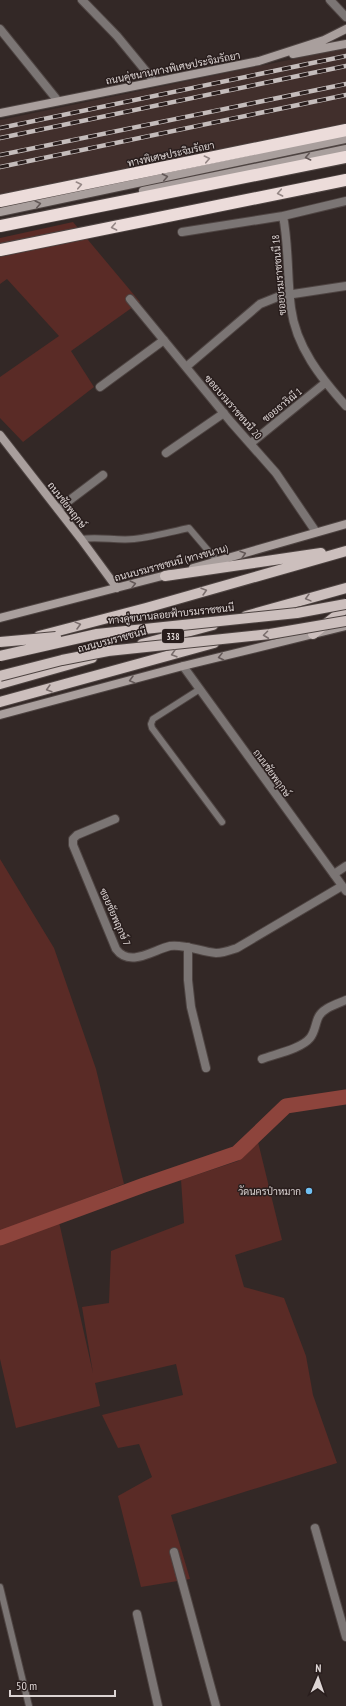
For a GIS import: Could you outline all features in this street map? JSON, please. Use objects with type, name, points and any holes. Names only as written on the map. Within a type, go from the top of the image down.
[{"type":"highway","name":"ทางพิเศษประจิมรัถยา","points":[[0,201],[346,130]]},
{"type":"highway","points":[[0,226],[346,157]]},
{"type":"highway","points":[[0,250],[346,180]]},
{"type":"main road","name":"ถนนคู่ขนานทางพิเศษประจิมรัถยา","points":[[0,113],[259,61],[324,40],[346,29]]},
{"type":"main road","points":[[324,40],[346,35]]},
{"type":"main road","points":[[259,61],[346,44]]},
{"type":"main road","points":[[0,212],[346,139]]},
{"type":"main road","points":[[0,222],[346,149]]},
{"type":"main road","name":"ถนนชัยพฤกษ์","points":[[0,435],[82,539],[117,588]]},
{"type":"main road","name":"ถนนบรมราชชนนี (ทางขนาน)","points":[[0,618],[165,576],[346,524]]},
{"type":"main road","points":[[165,576],[346,550]]},
{"type":"main road","points":[[0,646],[146,608],[346,550]]},
{"type":"main road","name":"ถนนบรมราชชนนี","points":[[0,684],[346,588]]},
{"type":"main road","name":"ทางคู่ขนานลอยฟ้าบรมราชชนนี","points":[[0,656],[97,634],[298,613],[346,604]]},
{"type":"main road","points":[[313,634],[346,608]]},
{"type":"main road","points":[[0,676],[62,660],[108,651],[169,644],[225,640],[346,621]]},
{"type":"main road","points":[[0,715],[184,666],[346,626]]},
{"type":"main road","points":[[0,642],[97,634]]},
{"type":"main road","points":[[0,702],[225,640]]},
{"type":"street","points":[[82,0],[117,36],[154,81]]},
{"type":"street","points":[[330,0],[346,17]]},
{"type":"street","points":[[0,29],[58,101]]},
{"type":"street","points":[[182,232],[283,216],[346,201]]},
{"type":"street","name":"ซอยบรมราชชนนี 18","points":[[283,216],[286,231],[289,295],[291,310],[297,331],[308,357],[325,383],[346,406]]},
{"type":"street","points":[[186,367],[260,304],[271,298],[346,286]]},
{"type":"street","name":"ซอยบรมราชชนนี 20","points":[[130,299],[224,413],[276,473],[316,532]]},
{"type":"street","points":[[100,387],[164,340]]},
{"type":"street","name":"ซอยธาริณี 1","points":[[251,443],[325,383]]},
{"type":"street","points":[[166,453],[224,413]]},
{"type":"street","points":[[58,509],[103,475]]},
{"type":"street","name":"ถนนชัยพฤกษ์","points":[[184,666],[344,889]]},
{"type":"street","name":"ซอยชัยพฤกษ์ 7","points":[[115,819],[77,836],[73,839],[73,845],[116,949],[121,955],[132,957],[147,954],[170,946],[188,947],[216,953],[238,948],[344,889]]},
{"type":"street","points":[[334,874],[346,866]]},
{"type":"street","points":[[188,947],[188,980],[191,1007],[206,1068]]},
{"type":"street","points":[[262,1059],[302,1045],[310,1038],[318,1017],[323,1011],[346,1000]]},
{"type":"street","points":[[315,1528],[346,1637]]},
{"type":"street","points":[[174,1552],[216,1706]]},
{"type":"street","points":[[137,1614],[158,1706]]},
{"type":"lane","points":[[82,539],[100,537],[121,540],[135,539],[189,528],[217,561]]},
{"type":"lane","points":[[200,689],[153,719],[151,724],[152,728],[222,822]]},
{"type":"lane","points":[[0,1587],[29,1706]]},
{"type":"shaded area","points":[[346,48],[346,137],[0,206],[0,120]]},
{"type":"shaded area","points":[[73,222],[140,302],[71,351],[94,387],[23,442],[0,418],[0,377],[59,336],[7,279],[0,284],[0,238]]},
{"type":"shaded area","points":[[0,859],[54,948],[96,1069],[124,1184],[0,1231]]},
{"type":"shaded area","points":[[258,1142],[282,1240],[235,1255],[244,1287],[284,1298],[306,1356],[313,1395],[337,1463],[171,1515],[190,1579],[141,1587],[118,1496],[152,1477],[139,1444],[118,1448],[102,1415],[183,1395],[176,1364],[95,1383],[100,1406],[16,1428],[0,1359],[0,1244],[59,1222],[93,1373],[82,1307],[109,1303],[111,1251],[184,1223],[181,1180],[238,1161]]},
{"type":"waterway","points":[[0,1238],[144,1185],[237,1153],[286,1106],[346,1097]]},
{"type":"railway","points":[[0,128],[346,56]]},
{"type":"railway","points":[[0,138],[346,66]]},
{"type":"railway","points":[[0,155],[346,84]]},
{"type":"railway","points":[[0,167],[346,95]]},
{"type":"place","name":"วัดนครป่าหมาก","points":[[309,1191]]}]
